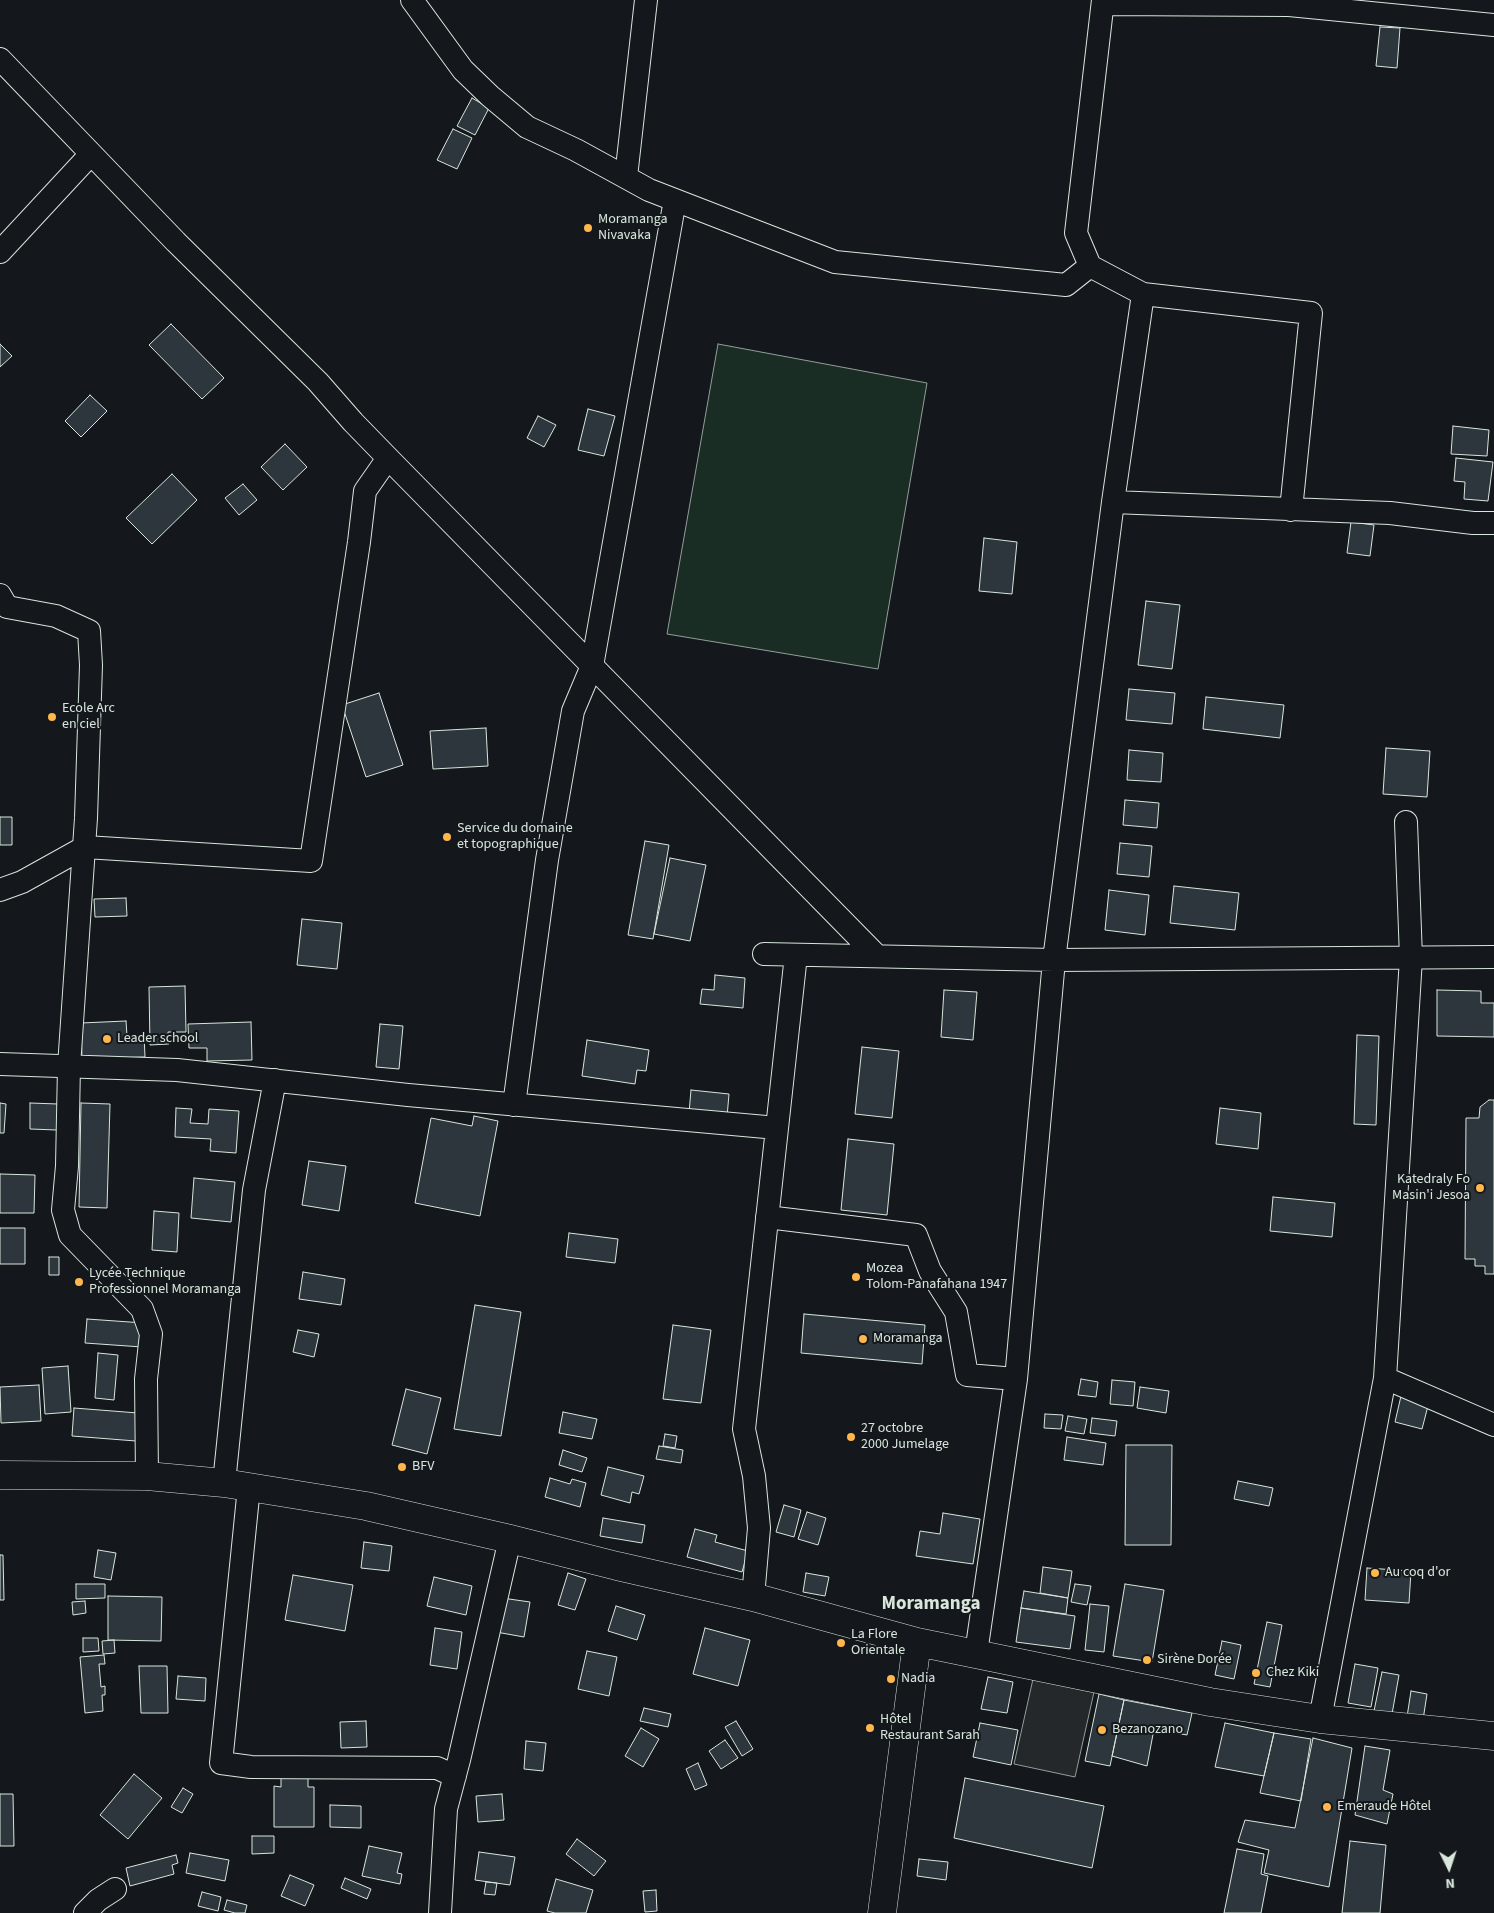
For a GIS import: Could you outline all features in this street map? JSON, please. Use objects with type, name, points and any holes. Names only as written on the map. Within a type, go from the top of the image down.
[{"type":"main road","points":[[0,1475],[147,1476],[236,1485],[366,1506],[753,1598],[917,1642],[1210,1702],[1320,1719],[1494,1736]]},
{"type":"main road","points":[[882,1913],[917,1642]]},
{"type":"street","points":[[412,0],[463,70],[497,102],[527,126],[576,150],[649,190],[835,262],[1066,284],[1090,266]]},
{"type":"street","points":[[626,177],[646,0]]},
{"type":"street","points":[[1291,510],[1311,313],[1143,294],[1090,266],[1076,233],[1103,2],[1237,2],[1289,5],[1494,25]]},
{"type":"street","points":[[0,58],[176,242],[318,382],[388,458],[877,956]]},
{"type":"street","points":[[0,252],[91,154]]},
{"type":"street","points":[[514,1105],[547,860],[573,711],[592,666],[675,200]]},
{"type":"street","points":[[976,1653],[1016,1379],[1054,960],[1112,502],[1143,294]]},
{"type":"street","points":[[0,890],[22,882],[85,847],[311,861],[365,491],[388,458]]},
{"type":"street","points":[[1112,502],[1390,513],[1473,523],[1494,523]]},
{"type":"street","points":[[0,594],[7,607],[56,616],[89,631],[91,665],[85,847],[69,1066],[63,1210],[70,1235],[142,1309],[151,1334],[146,1378],[147,1476]]},
{"type":"street","points":[[1320,1719],[1386,1378],[1411,958],[1406,822]]},
{"type":"street","points":[[764,954],[1054,960],[1494,957]]},
{"type":"street","points":[[753,1598],[759,1528],[754,1476],[744,1429],[796,955]]},
{"type":"street","points":[[0,1064],[177,1070],[514,1105],[777,1128]]},
{"type":"street","points":[[275,1080],[254,1190],[221,1763],[251,1767],[437,1768],[455,1776]]},
{"type":"street","points":[[768,1217],[916,1235],[930,1271],[956,1312],[967,1375],[1016,1379]]},
{"type":"street","points":[[1386,1378],[1494,1425]]},
{"type":"street","points":[[440,1913],[446,1809],[510,1539]]},
{"type":"street","points":[[85,1913],[98,1900],[115,1889]]},
{"type":"green space","points":[[718,344],[927,383],[878,669],[667,634]]},
{"type":"shaded area","points":[[1033,1679],[1094,1692],[1075,1777],[1014,1764]]},
{"type":"building","points":[[1380,27],[1400,28],[1397,68],[1376,66]]},
{"type":"building","points":[[472,98],[489,108],[475,135],[457,126]]},
{"type":"building","points":[[453,129],[472,138],[457,169],[437,160]]},
{"type":"building","points":[[171,324],[224,378],[202,399],[149,345]]},
{"type":"building","points":[[0,344],[12,356],[0,367]]},
{"type":"building","points":[[90,395],[107,411],[81,437],[65,421]]},
{"type":"building","points":[[588,409],[615,416],[604,456],[578,450]]},
{"type":"building","points":[[538,416],[556,425],[544,447],[527,438]]},
{"type":"building","points":[[1453,426],[1489,430],[1487,456],[1451,454]]},
{"type":"building","points":[[285,444],[307,467],[283,490],[261,467]]},
{"type":"building","points":[[1456,458],[1493,462],[1488,501],[1464,499],[1465,482],[1454,481]]},
{"type":"building","points":[[172,474],[197,500],[152,544],[126,518]]},
{"type":"building","points":[[243,484],[257,500],[239,515],[225,498]]},
{"type":"building","points":[[1351,522],[1374,525],[1370,556],[1347,553]]},
{"type":"building","points":[[984,538],[1017,542],[1012,594],[979,591]]},
{"type":"building","points":[[1146,601],[1180,605],[1172,669],[1138,665]]},
{"type":"building","points":[[1129,689],[1175,693],[1172,724],[1126,720]]},
{"type":"building","points":[[379,693],[403,765],[366,777],[342,705]]},
{"type":"building","points":[[1206,697],[1284,705],[1280,738],[1203,729]]},
{"type":"building","points":[[486,728],[488,766],[433,769],[430,731]]},
{"type":"building","points":[[1386,748],[1430,751],[1427,797],[1383,794]]},
{"type":"building","points":[[1129,750],[1163,753],[1161,782],[1127,780]]},
{"type":"building","points":[[1125,800],[1159,803],[1157,828],[1123,825]]},
{"type":"building","points":[[0,817],[12,817],[12,845],[0,845]]},
{"type":"building","points":[[645,841],[669,845],[653,939],[628,935]]},
{"type":"building","points":[[1120,843],[1152,846],[1149,877],[1117,874]]},
{"type":"building","points":[[670,858],[706,865],[690,941],[654,934]]},
{"type":"building","points":[[1174,886],[1239,893],[1235,930],[1170,923]]},
{"type":"building","points":[[1109,890],[1149,895],[1145,935],[1105,930]]},
{"type":"building","points":[[126,898],[127,916],[95,917],[94,899]]},
{"type":"building","points":[[302,919],[342,923],[337,969],[297,965]]},
{"type":"building","points":[[715,975],[745,978],[743,1008],[700,1004],[702,989],[714,990]]},
{"type":"building","points":[[185,986],[186,1032],[168,1032],[169,1044],[150,1045],[149,987]]},
{"type":"building","points":[[944,990],[977,992],[973,1040],[941,1037]]},
{"type":"building","points":[[1437,990],[1481,991],[1481,1003],[1494,1003],[1494,1037],[1437,1036]]},
{"type":"building","points":[[126,1021],[127,1036],[144,1035],[145,1057],[82,1059],[81,1023]]},
{"type":"building","points":[[251,1022],[252,1060],[207,1061],[207,1048],[189,1048],[188,1024]]},
{"type":"building","points":[[380,1024],[403,1026],[399,1069],[376,1067]]},
{"type":"building","points":[[1357,1035],[1379,1036],[1376,1125],[1354,1124]]},
{"type":"building","points":[[587,1040],[649,1050],[646,1071],[637,1070],[635,1084],[582,1076]]},
{"type":"building","points":[[862,1047],[899,1051],[892,1118],[855,1114]]},
{"type":"building","points":[[691,1090],[729,1094],[727,1117],[689,1113]]},
{"type":"building","name":"Katedraly Fo Masin'i Jesoa","points":[[1489,1100],[1494,1100],[1494,1274],[1485,1274],[1485,1266],[1475,1266],[1475,1259],[1465,1259],[1466,1118],[1479,1118],[1480,1107]]},
{"type":"building","points":[[0,1103],[6,1104],[4,1133],[0,1133]]},
{"type":"building","points":[[30,1103],[58,1104],[57,1130],[30,1129]]},
{"type":"building","points":[[81,1103],[110,1104],[107,1208],[79,1207]]},
{"type":"building","points":[[176,1108],[192,1109],[190,1123],[208,1124],[209,1109],[239,1111],[236,1153],[210,1151],[211,1139],[175,1137]]},
{"type":"building","points":[[1220,1108],[1261,1113],[1258,1149],[1216,1144]]},
{"type":"building","points":[[474,1116],[498,1121],[480,1216],[415,1203],[431,1118],[472,1126]]},
{"type":"building","points":[[848,1139],[894,1144],[887,1215],[841,1210]]},
{"type":"building","points":[[309,1161],[346,1166],[339,1211],[302,1205]]},
{"type":"building","points":[[0,1174],[35,1175],[34,1213],[0,1213]]},
{"type":"building","points":[[194,1178],[235,1182],[231,1222],[191,1218]]},
{"type":"building","points":[[1273,1197],[1335,1203],[1332,1237],[1270,1231]]},
{"type":"building","points":[[154,1211],[179,1213],[177,1252],[152,1250]]},
{"type":"building","points":[[0,1228],[25,1228],[25,1264],[0,1264]]},
{"type":"building","points":[[569,1233],[618,1239],[615,1263],[566,1257]]},
{"type":"building","points":[[49,1257],[59,1257],[59,1275],[49,1275]]},
{"type":"building","points":[[303,1272],[345,1279],[341,1305],[299,1299]]},
{"type":"building","points":[[475,1305],[521,1312],[501,1436],[454,1429]]},
{"type":"building","name":"Moramanga","points":[[804,1314],[925,1325],[922,1364],[801,1353]]},
{"type":"building","points":[[87,1319],[144,1323],[142,1347],[85,1343]]},
{"type":"building","points":[[673,1325],[711,1330],[701,1403],[663,1399]]},
{"type":"building","points":[[298,1330],[319,1334],[314,1357],[293,1352]]},
{"type":"building","points":[[98,1353],[118,1355],[114,1400],[95,1398]]},
{"type":"building","points":[[68,1366],[71,1412],[45,1414],[42,1368]]},
{"type":"building","points":[[1081,1379],[1098,1382],[1096,1397],[1078,1395]]},
{"type":"building","points":[[1112,1380],[1135,1382],[1133,1406],[1110,1404]]},
{"type":"building","points":[[39,1385],[41,1421],[1,1423],[0,1387]]},
{"type":"building","points":[[1140,1387],[1169,1391],[1166,1413],[1137,1408]]},
{"type":"building","points":[[406,1389],[441,1398],[427,1454],[392,1445]]},
{"type":"building","points":[[1401,1396],[1429,1402],[1422,1429],[1395,1422]]},
{"type":"building","points":[[74,1408],[138,1413],[136,1441],[72,1436]]},
{"type":"building","points":[[563,1412],[597,1419],[592,1439],[559,1433]]},
{"type":"building","points":[[1045,1414],[1063,1415],[1061,1429],[1044,1428]]},
{"type":"building","points":[[1068,1416],[1087,1419],[1084,1434],[1065,1431]]},
{"type":"building","points":[[1092,1418],[1117,1421],[1115,1436],[1090,1433]]},
{"type":"building","points":[[665,1434],[677,1436],[675,1448],[663,1446]]},
{"type":"building","points":[[1067,1437],[1106,1443],[1103,1465],[1064,1460]]},
{"type":"building","points":[[1126,1445],[1172,1445],[1171,1545],[1125,1545]]},
{"type":"building","points":[[659,1446],[683,1450],[681,1463],[656,1459]]},
{"type":"building","points":[[563,1450],[587,1458],[582,1472],[559,1465]]},
{"type":"building","points":[[608,1467],[644,1476],[639,1494],[632,1492],[630,1503],[601,1495]]},
{"type":"building","points":[[550,1478],[570,1484],[572,1479],[586,1483],[580,1507],[545,1497]]},
{"type":"building","points":[[1238,1481],[1273,1488],[1269,1506],[1234,1499]]},
{"type":"building","points":[[784,1505],[801,1510],[794,1537],[776,1532]]},
{"type":"building","points":[[807,1512],[826,1518],[818,1545],[798,1539]]},
{"type":"building","points":[[943,1513],[980,1519],[973,1564],[916,1556],[920,1531],[940,1534]]},
{"type":"building","points":[[603,1518],[645,1525],[642,1543],[600,1536]]},
{"type":"building","points":[[695,1529],[717,1535],[715,1542],[748,1551],[742,1572],[687,1557]]},
{"type":"building","points":[[364,1542],[392,1546],[389,1571],[361,1568]]},
{"type":"building","points":[[98,1550],[116,1553],[111,1580],[94,1577]]},
{"type":"building","points":[[0,1555],[3,1555],[4,1600],[0,1600]]},
{"type":"building","points":[[1043,1567],[1072,1571],[1068,1598],[1040,1593]]},
{"type":"building","points":[[1367,1568],[1411,1571],[1409,1603],[1365,1600]]},
{"type":"building","points":[[568,1573],[586,1579],[575,1610],[558,1605]]},
{"type":"building","points":[[806,1573],[829,1577],[825,1596],[803,1592]]},
{"type":"building","points":[[293,1575],[353,1585],[345,1631],[285,1620]]},
{"type":"building","points":[[434,1577],[472,1586],[466,1615],[427,1606]]},
{"type":"building","points":[[76,1584],[105,1584],[105,1598],[76,1599]]},
{"type":"building","points":[[1075,1584],[1091,1586],[1087,1605],[1071,1602]]},
{"type":"building","points":[[1125,1584],[1164,1590],[1152,1662],[1113,1656]]},
{"type":"building","points":[[1024,1591],[1068,1598],[1066,1614],[1021,1608]]},
{"type":"building","points":[[108,1596],[162,1597],[161,1641],[108,1640]]},
{"type":"building","points":[[502,1598],[530,1602],[524,1637],[496,1632]]},
{"type":"building","points":[[85,1601],[86,1613],[73,1615],[72,1602]]},
{"type":"building","points":[[1090,1604],[1109,1606],[1104,1652],[1085,1650]]},
{"type":"building","points":[[616,1606],[645,1615],[637,1640],[608,1631]]},
{"type":"building","points":[[1021,1608],[1075,1616],[1070,1649],[1016,1642]]},
{"type":"building","points":[[1267,1622],[1282,1625],[1270,1687],[1254,1684]]},
{"type":"building","points":[[435,1628],[462,1632],[457,1669],[430,1665]]},
{"type":"building","points":[[705,1628],[750,1640],[738,1686],[693,1674]]},
{"type":"building","points":[[83,1638],[98,1638],[99,1651],[83,1652]]},
{"type":"building","points":[[114,1640],[115,1653],[103,1654],[102,1641]]},
{"type":"building","points":[[1222,1641],[1241,1645],[1234,1679],[1215,1675]]},
{"type":"building","points":[[587,1651],[617,1657],[609,1696],[578,1689]]},
{"type":"building","points":[[104,1655],[105,1664],[99,1664],[101,1687],[105,1686],[105,1695],[102,1695],[103,1711],[85,1713],[80,1657]]},
{"type":"building","points":[[1355,1664],[1378,1668],[1371,1707],[1348,1703]]},
{"type":"building","points":[[139,1666],[167,1666],[168,1713],[141,1713]]},
{"type":"building","points":[[1382,1672],[1399,1675],[1392,1714],[1374,1711]]},
{"type":"building","points":[[178,1676],[206,1678],[205,1701],[176,1699]]},
{"type":"building","points":[[988,1677],[1013,1682],[1007,1713],[981,1709]]},
{"type":"building","points":[[1411,1691],[1427,1694],[1423,1720],[1407,1717]]},
{"type":"building","points":[[1099,1694],[1124,1700],[1110,1766],[1085,1761]]},
{"type":"building","points":[[1124,1700],[1192,1713],[1187,1735],[1154,1729],[1147,1766],[1112,1756]]},
{"type":"building","points":[[644,1708],[671,1714],[668,1727],[640,1721]]},
{"type":"building","points":[[366,1721],[367,1747],[341,1748],[340,1722]]},
{"type":"building","points":[[736,1721],[753,1749],[742,1756],[725,1727]]},
{"type":"building","points":[[980,1723],[1018,1730],[1011,1765],[973,1757]]},
{"type":"building","points":[[1225,1723],[1274,1733],[1264,1776],[1215,1767]]},
{"type":"building","points":[[641,1728],[659,1739],[643,1767],[625,1756]]},
{"type":"building","points":[[1274,1733],[1311,1739],[1301,1801],[1260,1793]]},
{"type":"building","points":[[1313,1738],[1352,1748],[1329,1887],[1264,1873],[1269,1850],[1238,1842],[1245,1820],[1295,1828]]},
{"type":"building","points":[[725,1740],[738,1758],[721,1769],[709,1751]]},
{"type":"building","points":[[526,1741],[546,1743],[543,1771],[524,1769]]},
{"type":"building","points":[[1365,1746],[1390,1750],[1383,1790],[1393,1794],[1387,1824],[1355,1815]]},
{"type":"building","points":[[698,1763],[707,1785],[695,1790],[686,1769]]},
{"type":"building","points":[[134,1774],[162,1798],[128,1839],[100,1815]]},
{"type":"building","points":[[281,1778],[308,1778],[308,1787],[314,1787],[314,1827],[274,1827],[274,1786],[281,1787]]},
{"type":"building","points":[[965,1778],[1104,1806],[1092,1868],[954,1838]]},
{"type":"building","points":[[183,1788],[193,1794],[182,1813],[171,1807]]},
{"type":"building","points":[[0,1794],[13,1794],[14,1846],[0,1846]]},
{"type":"building","points":[[502,1794],[504,1820],[478,1822],[476,1796]]},
{"type":"building","points":[[330,1805],[361,1806],[361,1828],[330,1827]]},
{"type":"building","points":[[252,1836],[274,1836],[274,1853],[252,1854]]},
{"type":"building","points":[[577,1839],[606,1861],[594,1876],[566,1854]]},
{"type":"building","points":[[1350,1841],[1386,1845],[1380,1913],[1342,1913]]},
{"type":"building","points":[[369,1846],[402,1853],[397,1873],[402,1874],[400,1884],[362,1876]]},
{"type":"building","points":[[1237,1849],[1264,1854],[1261,1874],[1268,1876],[1261,1913],[1224,1913]]},
{"type":"building","points":[[479,1852],[515,1857],[510,1885],[475,1880]]},
{"type":"building","points":[[190,1853],[229,1860],[225,1881],[186,1873]]},
{"type":"building","points":[[176,1855],[178,1863],[172,1865],[174,1874],[130,1886],[126,1868]]},
{"type":"building","points":[[919,1859],[948,1862],[946,1880],[917,1876]]},
{"type":"building","points":[[290,1875],[314,1885],[305,1906],[281,1896]]},
{"type":"building","points":[[345,1878],[371,1889],[367,1899],[341,1888]]},
{"type":"building","points":[[556,1879],[593,1890],[586,1913],[555,1913],[547,1911]]},
{"type":"building","points":[[486,1882],[497,1883],[495,1895],[484,1894]]},
{"type":"building","points":[[656,1890],[657,1911],[645,1912],[643,1891]]},
{"type":"building","points":[[202,1892],[221,1897],[218,1911],[198,1906]]},
{"type":"building","points":[[227,1900],[247,1905],[245,1913],[224,1910]]},
{"type":"place","name":"Moramanga Nivavaka","points":[[588,228]]},
{"type":"place","name":"Ecole Arc en ciel","points":[[52,717]]},
{"type":"place","name":"Service du domaine et topographique","points":[[447,837]]},
{"type":"place","name":"Leader school","points":[[107,1039]]},
{"type":"place","name":"Katedraly Fo Masin'i Jesoa","points":[[1480,1188]]},
{"type":"place","name":"Mozea Tolom-Panafahana 1947","points":[[856,1277]]},
{"type":"place","name":"Lycée Technique Professionnel Moramanga","points":[[79,1282]]},
{"type":"place","name":"Moramanga","points":[[863,1339]]},
{"type":"place","name":"27 octobre 2000 Jumelage","points":[[851,1437]]},
{"type":"place","name":"BFV","points":[[402,1467]]},
{"type":"place","name":"Au coq d'or","points":[[1375,1573]]},
{"type":"place","name":"La Flore Orientale","points":[[841,1643]]},
{"type":"place","name":"Sirène Dorée","points":[[1147,1660]]},
{"type":"place","name":"Chez Kiki","points":[[1256,1673]]},
{"type":"place","name":"Nadia","points":[[891,1679]]},
{"type":"place","name":"Hôtel Restaurant Sarah","points":[[870,1728]]},
{"type":"place","name":"Bezanozano","points":[[1102,1730]]},
{"type":"place","name":"Emeraude Hôtel","points":[[1327,1807]]},
{"type":"district","name":"Moramanga","points":[[931,1605]]}]
